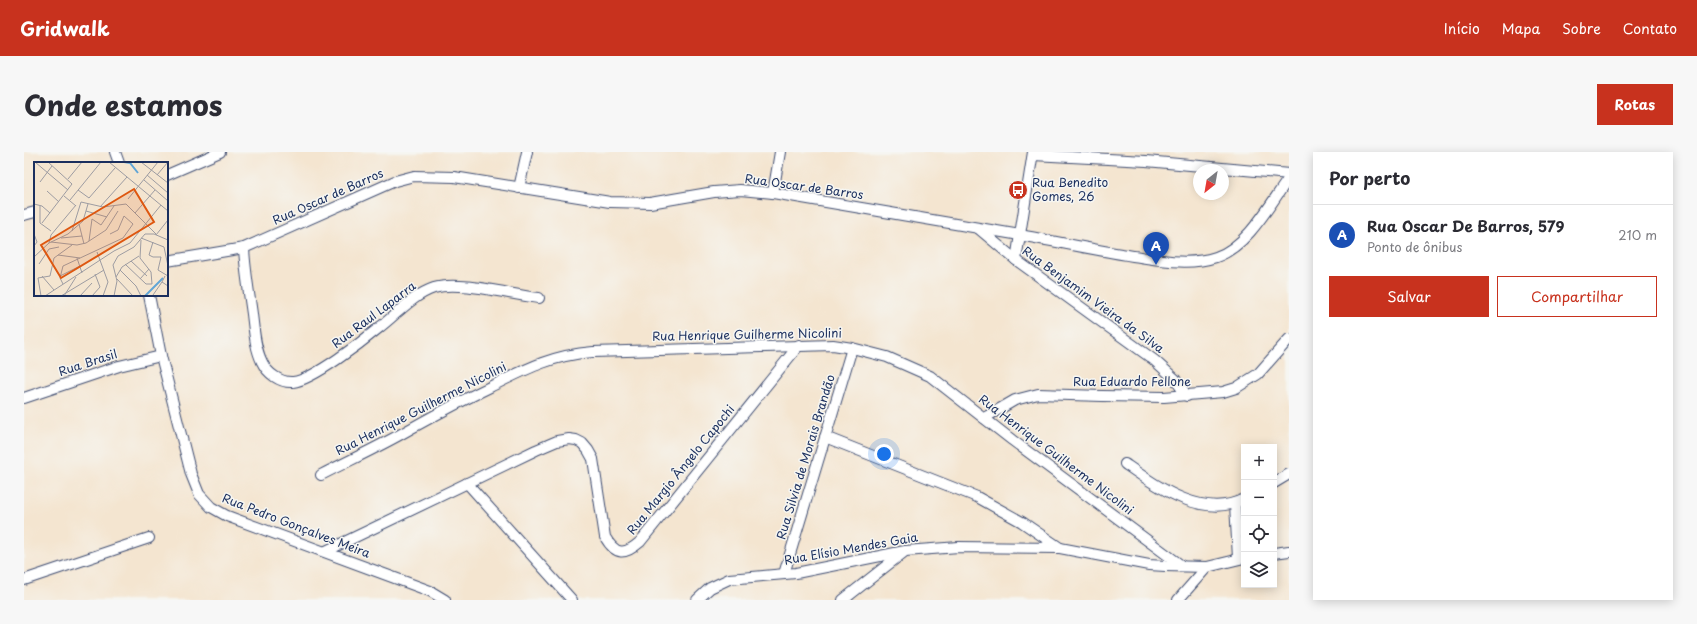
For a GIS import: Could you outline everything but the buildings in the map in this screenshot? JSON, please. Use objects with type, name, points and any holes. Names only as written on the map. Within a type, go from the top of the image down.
[{"type":"street","points":[[115,152],[119,162]]},
{"type":"street","points":[[168,175],[220,152]]},
{"type":"street","points":[[519,188],[528,152]]},
{"type":"street","points":[[773,193],[780,152]]},
{"type":"street","points":[[1016,260],[1033,153],[1289,174]]},
{"type":"street","name":"Rua Oscar de Barros","points":[[168,261],[244,248],[395,181],[414,176],[454,177],[610,202],[632,204],[650,203],[714,192],[740,190],[773,193],[1154,259],[1180,262],[1200,261],[1230,250],[1241,241],[1289,178]]},
{"type":"street","points":[[24,215],[34,212]]},
{"type":"street","name":"Rua Benjamim Vieira da Silva","points":[[979,229],[1016,260],[1154,360],[1171,375],[1187,396]]},
{"type":"street","name":"Rua Raul Laparra","points":[[244,248],[255,339],[262,362],[269,372],[286,382],[295,382],[307,378],[325,367],[378,329],[419,296],[434,288],[464,286],[539,298]]},
{"type":"street","name":"Rua Pedro Gonçalves Meira","points":[[149,296],[161,356],[191,474],[199,494],[211,507],[227,516],[326,551],[430,591],[445,600]]},
{"type":"street","name":"Rua Eduardo Fellone","points":[[984,418],[1015,400],[1038,394],[1132,397],[1187,396],[1223,392],[1246,383],[1258,374],[1289,339]]},
{"type":"street","name":"Rua Margio Ângelo Capochi","points":[[326,551],[467,483],[557,442],[569,439],[582,443],[592,459],[605,538],[610,546],[615,550],[621,552],[628,550],[640,542],[799,345]]},
{"type":"street","name":"Rua Henrique Guilherme Nicolini","points":[[321,475],[465,399],[536,364],[556,357],[575,353],[593,352],[833,345],[887,357],[930,376],[1182,566]]},
{"type":"street","name":"Rua Silvia de Morais Brandão","points":[[784,574],[852,348]]},
{"type":"street","name":"Rua Brasil","points":[[24,398],[119,366],[161,356]]},
{"type":"street","points":[[825,437],[977,497],[1022,522],[1060,548]]},
{"type":"street","points":[[1126,464],[1147,479],[1179,497],[1199,504],[1235,504],[1241,501]]},
{"type":"street","points":[[1277,481],[1289,474]]},
{"type":"street","points":[[467,483],[572,600]]},
{"type":"street","points":[[1178,600],[1207,567],[1241,558],[1235,504]]},
{"type":"street","points":[[24,580],[149,538]]},
{"type":"street","name":"Rua Elísio Mendes Gaia","points":[[697,600],[710,588],[729,580],[784,574],[834,566],[905,551],[959,547],[1060,548],[1149,565],[1207,567]]},
{"type":"street","points":[[843,600],[905,551]]},
{"type":"street","points":[[1277,553],[1289,551]]},
{"type":"place","name":"Rua Benedito Gomes, 26","points":[[1018,190]]},
{"type":"place","name":"Rua Oscar De Barros, 579","points":[[1156,265]]}]
